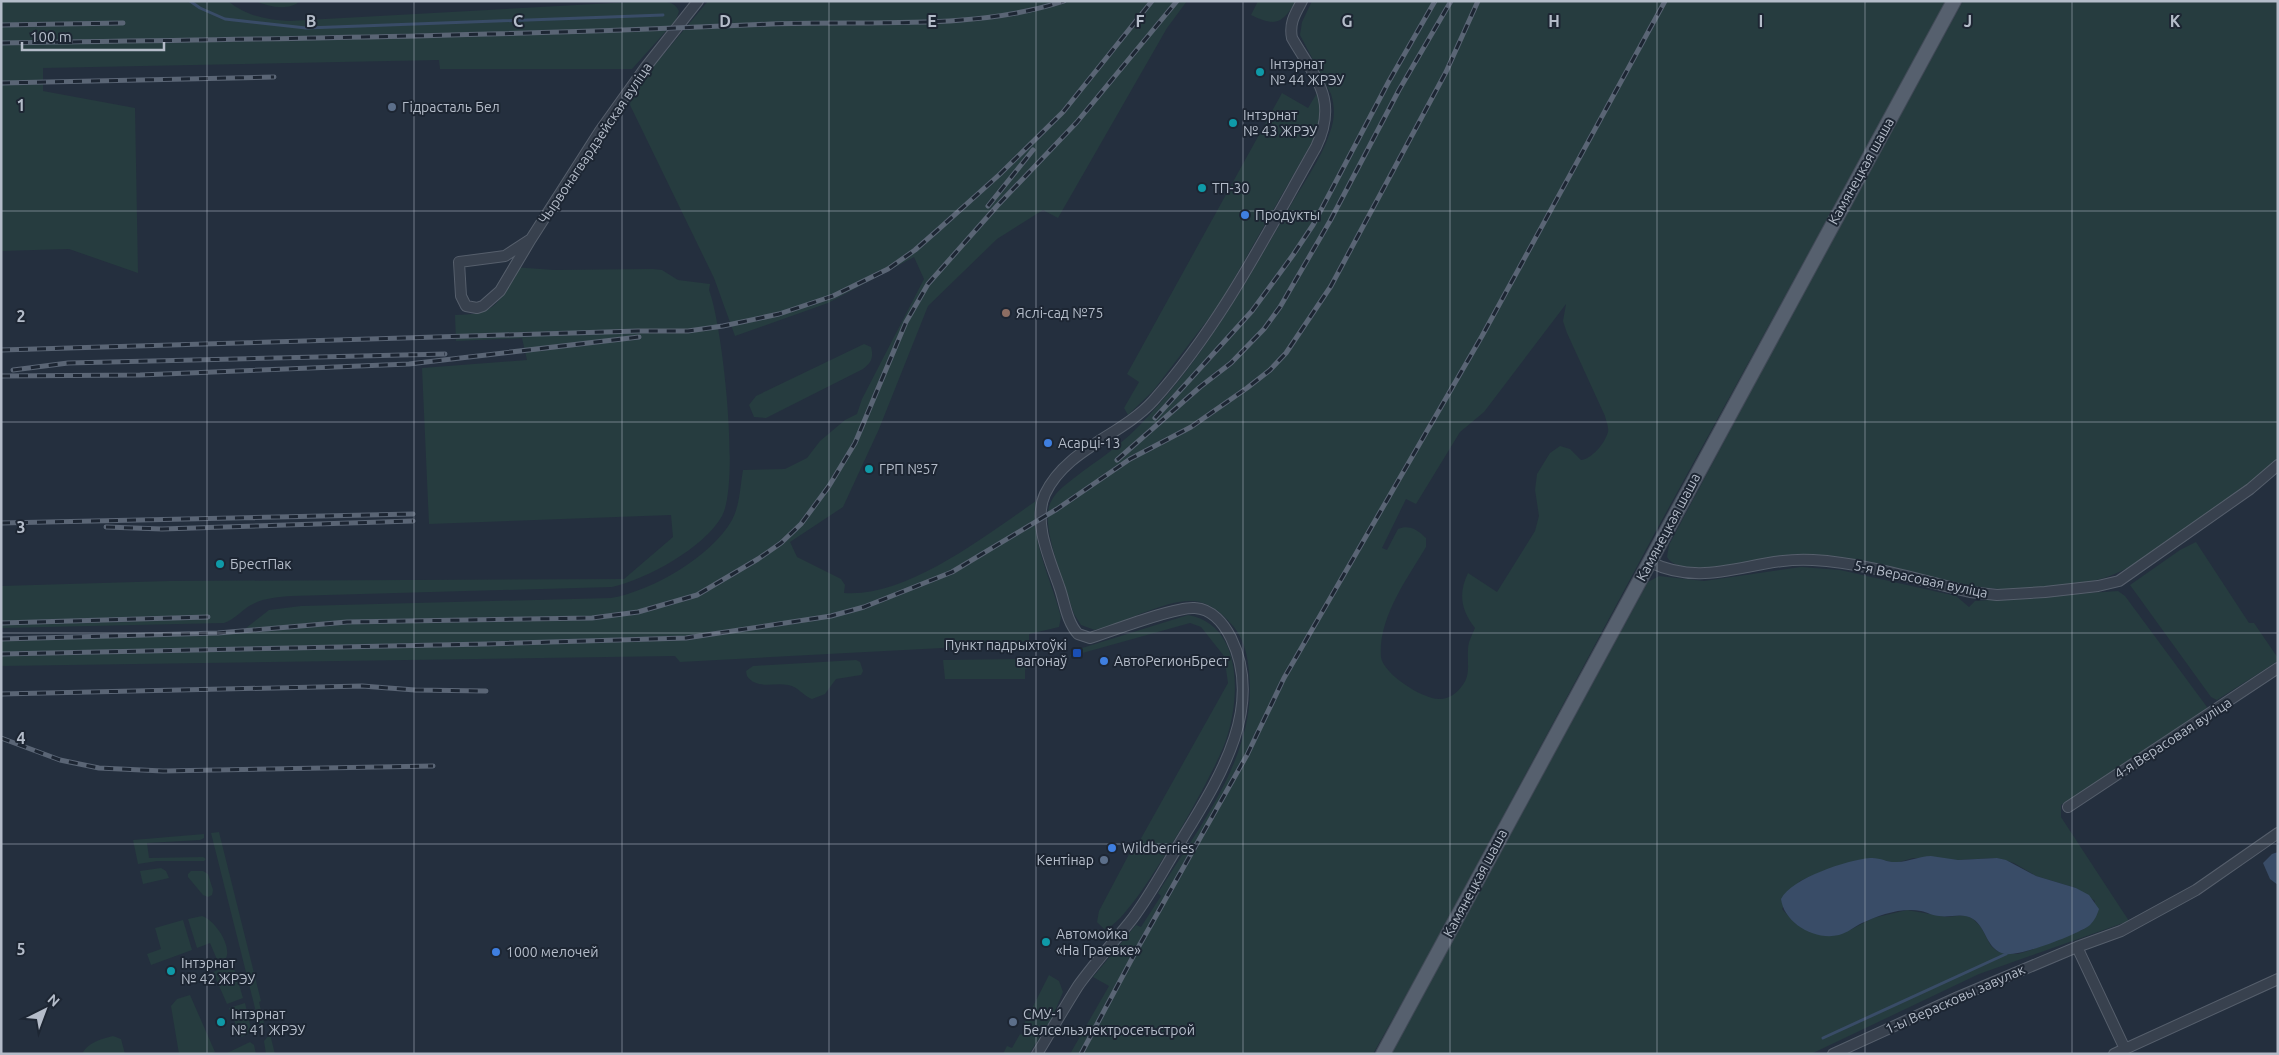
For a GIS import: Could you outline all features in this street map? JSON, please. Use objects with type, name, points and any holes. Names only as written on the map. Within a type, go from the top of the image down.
[{"type":"main road","name":"Камянецкая шаша","points":[[1383,1054],[1954,1]]},
{"type":"street","name":"Чырвонагвардзейская вуліца","points":[[531,239],[515,251],[497,258],[459,262],[461,296],[466,306],[477,308],[484,306],[495,297],[610,116],[698,1]]},
{"type":"street","points":[[1038,1054],[1079,985],[1143,904],[1212,789],[1233,744],[1241,704],[1242,686],[1237,654],[1228,631],[1213,615],[1204,610],[1187,608],[1090,638],[1078,634],[1070,622],[1046,545],[1042,518],[1043,500],[1054,479],[1072,460],[1143,411],[1210,329],[1228,302],[1316,147],[1326,120],[1326,102],[1322,90],[1292,38],[1290,30],[1291,22],[1302,1]]},
{"type":"street","name":"5-я Верасовая вуліца","points":[[1650,562],[1674,572],[1696,575],[1791,560],[1830,561],[1990,595],[2045,592],[2098,586],[2119,581],[2250,489],[2278,465]]},
{"type":"street","name":"4-я Верасовая вуліца","points":[[2068,806],[2278,668]]},
{"type":"street","name":"1-ы Верасковы завулак","points":[[1833,1054],[1958,997],[2077,947],[2121,931],[2196,890],[2278,833]]},
{"type":"street","points":[[2077,947],[2125,1049]]},
{"type":"street","points":[[2114,1054],[2278,979]]},
{"type":"green space","points":[[1,1],[228,1],[249,14],[273,20],[289,21],[650,1],[671,3],[679,11],[676,20],[632,69],[440,69],[439,60],[43,68],[43,91],[135,108],[138,273],[69,249],[1,251]]},
{"type":"green space","points":[[255,1],[300,1],[284,7]]},
{"type":"green space","points":[[708,1],[1187,1],[1167,28],[1058,218],[1043,210],[997,239],[928,306],[879,429],[843,507],[790,542],[797,557],[841,579],[845,585],[844,593],[868,592],[894,586],[945,562],[1036,501],[1035,515],[1038,544],[1061,617],[1059,627],[1029,634],[1029,641],[942,648],[680,662],[675,656],[1,666],[1,639],[236,632],[246,628],[269,610],[301,606],[611,598],[627,594],[662,580],[710,547],[732,520],[737,508],[743,470],[785,469],[807,458],[820,441],[845,420],[857,414],[862,399],[924,279],[914,257],[828,303],[735,336],[714,278],[630,105],[631,98],[638,85]]},
{"type":"green space","points":[[1258,1],[1296,1],[1287,15],[1273,22],[1251,15]]},
{"type":"green space","points":[[1312,1],[1947,1],[1657,529],[1427,958],[1373,1054],[1070,1054],[1109,986],[1093,977],[1136,925],[1141,927],[1161,896],[1158,893],[1222,789],[1235,761],[1244,732],[1249,703],[1249,673],[1245,648],[1234,627],[1216,610],[1199,602],[1182,601],[1158,607],[1095,630],[1081,625],[1074,614],[1061,577],[1050,535],[1048,512],[1053,498],[1061,489],[1111,451],[1138,427],[1181,378],[1237,297],[1321,153],[1332,127],[1333,104],[1331,94],[1300,35],[1302,22]],"holes":[[[1566,304],[1563,321],[1605,416],[1608,432],[1597,450],[1585,459],[1581,460],[1570,449],[1560,446],[1550,453],[1537,474],[1535,490],[1539,516],[1535,531],[1497,592],[1468,573],[1465,581],[1462,602],[1475,628],[1469,644],[1468,673],[1465,682],[1458,691],[1447,698],[1440,699],[1424,695],[1405,685],[1383,664],[1381,642],[1395,599],[1426,547],[1426,538],[1413,529],[1406,527],[1398,529],[1387,550],[1382,548],[1406,499],[1416,504],[1460,432],[1484,412]]]},
{"type":"green space","points":[[1963,1],[2278,1],[2278,458],[2252,483],[2130,567],[2104,578],[2078,584],[2030,589],[1988,588],[1966,585],[1860,560],[1798,554],[1702,568],[1675,564],[1667,557],[1669,545],[1791,316]]},
{"type":"green space","points":[[1282,93],[1308,108],[1317,93],[1320,118],[1312,142],[1219,305],[1153,391],[1128,415],[1124,408],[1139,382],[1127,374]]},
{"type":"green space","points":[[513,267],[554,270],[652,269],[662,270],[678,280],[710,284],[709,290],[719,336],[728,404],[730,472],[727,498],[722,516],[714,528],[689,550],[641,577],[612,587],[292,596],[262,600],[249,606],[224,623],[1,628],[1,586],[169,581],[624,579],[673,537],[671,515],[429,524],[422,368],[527,360],[522,338],[456,341],[455,315],[478,313],[492,307],[498,302],[516,276]]},
{"type":"green space","points":[[864,344],[871,347],[872,357],[863,369],[766,418],[754,417],[749,405],[756,396]]},
{"type":"green space","points":[[2196,542],[2249,623],[2254,623],[2278,658],[2278,661],[2217,700],[2211,697],[2130,585],[2180,550]]},
{"type":"green space","points":[[1801,567],[1840,570],[1956,596],[1969,607],[1975,601],[2118,591],[2125,596],[2207,707],[2205,712],[2061,805],[2061,817],[2129,921],[1979,974],[1811,1054],[1391,1054],[1648,582],[1659,576],[1704,581]],"holes":[[[1872,858],[1896,863],[1913,858],[1958,860],[1997,858],[2014,863],[2036,876],[2076,888],[2095,901],[2084,929],[2018,954],[2006,954],[1997,951],[1991,946],[1981,927],[1973,919],[1965,915],[1947,917],[1907,910],[1873,918],[1850,930],[1796,924],[1782,909],[1800,881],[1824,871]]]},
{"type":"green space","points":[[1188,615],[1206,622],[1220,633],[1228,648],[1233,666],[1235,686],[1231,724],[1207,782],[1171,845],[1132,904],[1116,922],[1104,929],[1097,922],[1099,911],[1136,841],[1139,842],[1228,683],[1224,656],[1201,627],[1190,623],[1068,657],[1079,649]]},
{"type":"green space","points":[[856,660],[860,662],[863,671],[861,675],[836,679],[825,694],[812,699],[792,686],[756,683],[747,676],[746,671],[753,666]]},
{"type":"green space","points":[[943,660],[1029,660],[1035,666],[1025,669],[1025,679],[945,679]]},
{"type":"green space","points":[[219,832],[261,1001],[259,1002],[265,1027],[259,1024],[211,833]]},
{"type":"green space","points":[[204,834],[204,838],[200,840],[147,843],[149,858],[203,857],[206,859],[204,861],[157,861],[138,864],[133,840]]},
{"type":"green space","points":[[161,868],[166,871],[169,878],[143,884],[140,871]]},
{"type":"green space","points":[[191,871],[203,871],[208,874],[213,890],[212,895],[208,897],[203,895],[188,877]]},
{"type":"green space","points":[[202,916],[207,918],[217,928],[227,947],[226,958],[218,962],[210,943],[197,948],[188,919]]},
{"type":"green space","points":[[183,920],[192,950],[151,965],[147,954],[161,949],[155,928]]},
{"type":"green space","points":[[227,966],[232,966],[235,971],[243,998],[227,1004],[213,972]]},
{"type":"green space","points":[[1049,975],[1059,981],[1063,992],[1052,1018],[1029,1054],[1003,1054],[1007,1046],[1012,1048],[1020,1034],[1023,1035],[1027,1028],[1023,1026]]},
{"type":"green space","points":[[190,995],[215,1052],[210,1054],[179,1054],[171,1006],[177,999]]},
{"type":"green space","points":[[245,1003],[251,1029],[248,1034],[241,1037],[229,1008]]},
{"type":"green space","points":[[270,1034],[275,1054],[266,1054],[264,1041]]},
{"type":"green space","points":[[113,1036],[121,1039],[125,1054],[82,1054],[91,1044]]},
{"type":"green space","points":[[250,1042],[254,1045],[256,1054],[225,1054]]},
{"type":"water","points":[[2278,852],[2278,885],[2270,879],[2263,863],[2272,854]]},
{"type":"water","points":[[1931,856],[1958,860],[1997,858],[2006,860],[2036,876],[2076,888],[2089,895],[2099,909],[2090,925],[2074,934],[2035,949],[2005,954],[1999,952],[1990,944],[1978,923],[1965,916],[1943,916],[1914,910],[1898,911],[1869,920],[1842,934],[1830,936],[1811,933],[1802,928],[1794,923],[1783,908],[1781,899],[1787,891],[1808,877],[1835,866],[1860,859],[1877,858],[1897,862]]},
{"type":"waterway","points":[[190,1],[200,8],[225,19],[306,28],[663,15]]},
{"type":"waterway","points":[[1823,1038],[2006,954]]},
{"type":"railway","points":[[1,43],[386,36],[807,23],[919,22],[993,17],[1064,1]]},
{"type":"railway","points":[[1,350],[688,331],[723,326],[779,314],[833,296],[888,269],[915,250],[1000,174],[1063,112],[1152,1]]},
{"type":"railway","points":[[1,639],[218,633],[347,622],[592,618],[638,612],[697,595],[758,559],[781,543],[801,524],[829,486],[855,443],[906,322],[928,284],[997,206],[1077,122],[1177,1]]},
{"type":"railway","points":[[1155,418],[1252,311],[1293,255],[1313,225],[1389,81],[1435,1]]},
{"type":"railway","points":[[1117,460],[1200,387],[1231,363],[1264,329],[1280,307],[1330,221],[1399,90],[1451,1]]},
{"type":"railway","points":[[1,654],[686,638],[831,616],[864,607],[952,572],[1057,509],[1130,459],[1191,427],[1247,388],[1270,370],[1286,353],[1331,286],[1446,72],[1478,1]]},
{"type":"railway","points":[[1081,1054],[1135,953],[1247,755],[1284,678],[1482,336],[1665,1]]},
{"type":"railway","points":[[1,25],[123,23]]},
{"type":"railway","points":[[1,83],[274,77]]},
{"type":"railway","points":[[988,206],[1033,150]]},
{"type":"railway","points":[[1,376],[140,375],[409,364],[639,337]]},
{"type":"railway","points":[[13,370],[68,363],[445,354]]},
{"type":"railway","points":[[1,523],[413,514]]},
{"type":"railway","points":[[106,527],[162,529],[413,521]]},
{"type":"railway","points":[[1,623],[208,617]]},
{"type":"railway","points":[[1,694],[362,686],[415,690],[486,691]]},
{"type":"railway","points":[[1,738],[60,760],[99,768],[163,771],[433,766]]},
{"type":"place","name":"Інтэрнат № 44 ЖРЭУ","points":[[1260,72]]},
{"type":"place","name":"Гідрасталь Бел","points":[[392,107]]},
{"type":"place","name":"Інтэрнат № 43 ЖРЭУ","points":[[1233,123]]},
{"type":"place","name":"ТП-30","points":[[1202,188]]},
{"type":"place","name":"Продукты","points":[[1245,215]]},
{"type":"place","name":"Яслі-сад №75","points":[[1006,313]]},
{"type":"place","name":"Асарці-13","points":[[1048,443]]},
{"type":"place","name":"ГРП №57","points":[[869,469]]},
{"type":"place","name":"БрестПак","points":[[220,564]]},
{"type":"place","name":"Пункт падрыхтоўкі вагонаў","points":[[1077,653]]},
{"type":"place","name":"АвтоРегионБрест","points":[[1104,661]]},
{"type":"place","name":"Wildberries","points":[[1112,848]]},
{"type":"place","name":"Кентінар","points":[[1104,860]]},
{"type":"place","name":"Автомойка «На Граевке»","points":[[1046,942]]},
{"type":"place","name":"1000 мелочей","points":[[496,952]]},
{"type":"place","name":"Інтэрнат № 42 ЖРЭУ","points":[[171,971]]},
{"type":"place","name":"Інтэрнат № 41 ЖРЭУ","points":[[221,1022]]},
{"type":"place","name":"СМУ-1 Белсельэлектросетьстрой","points":[[1013,1022]]}]
